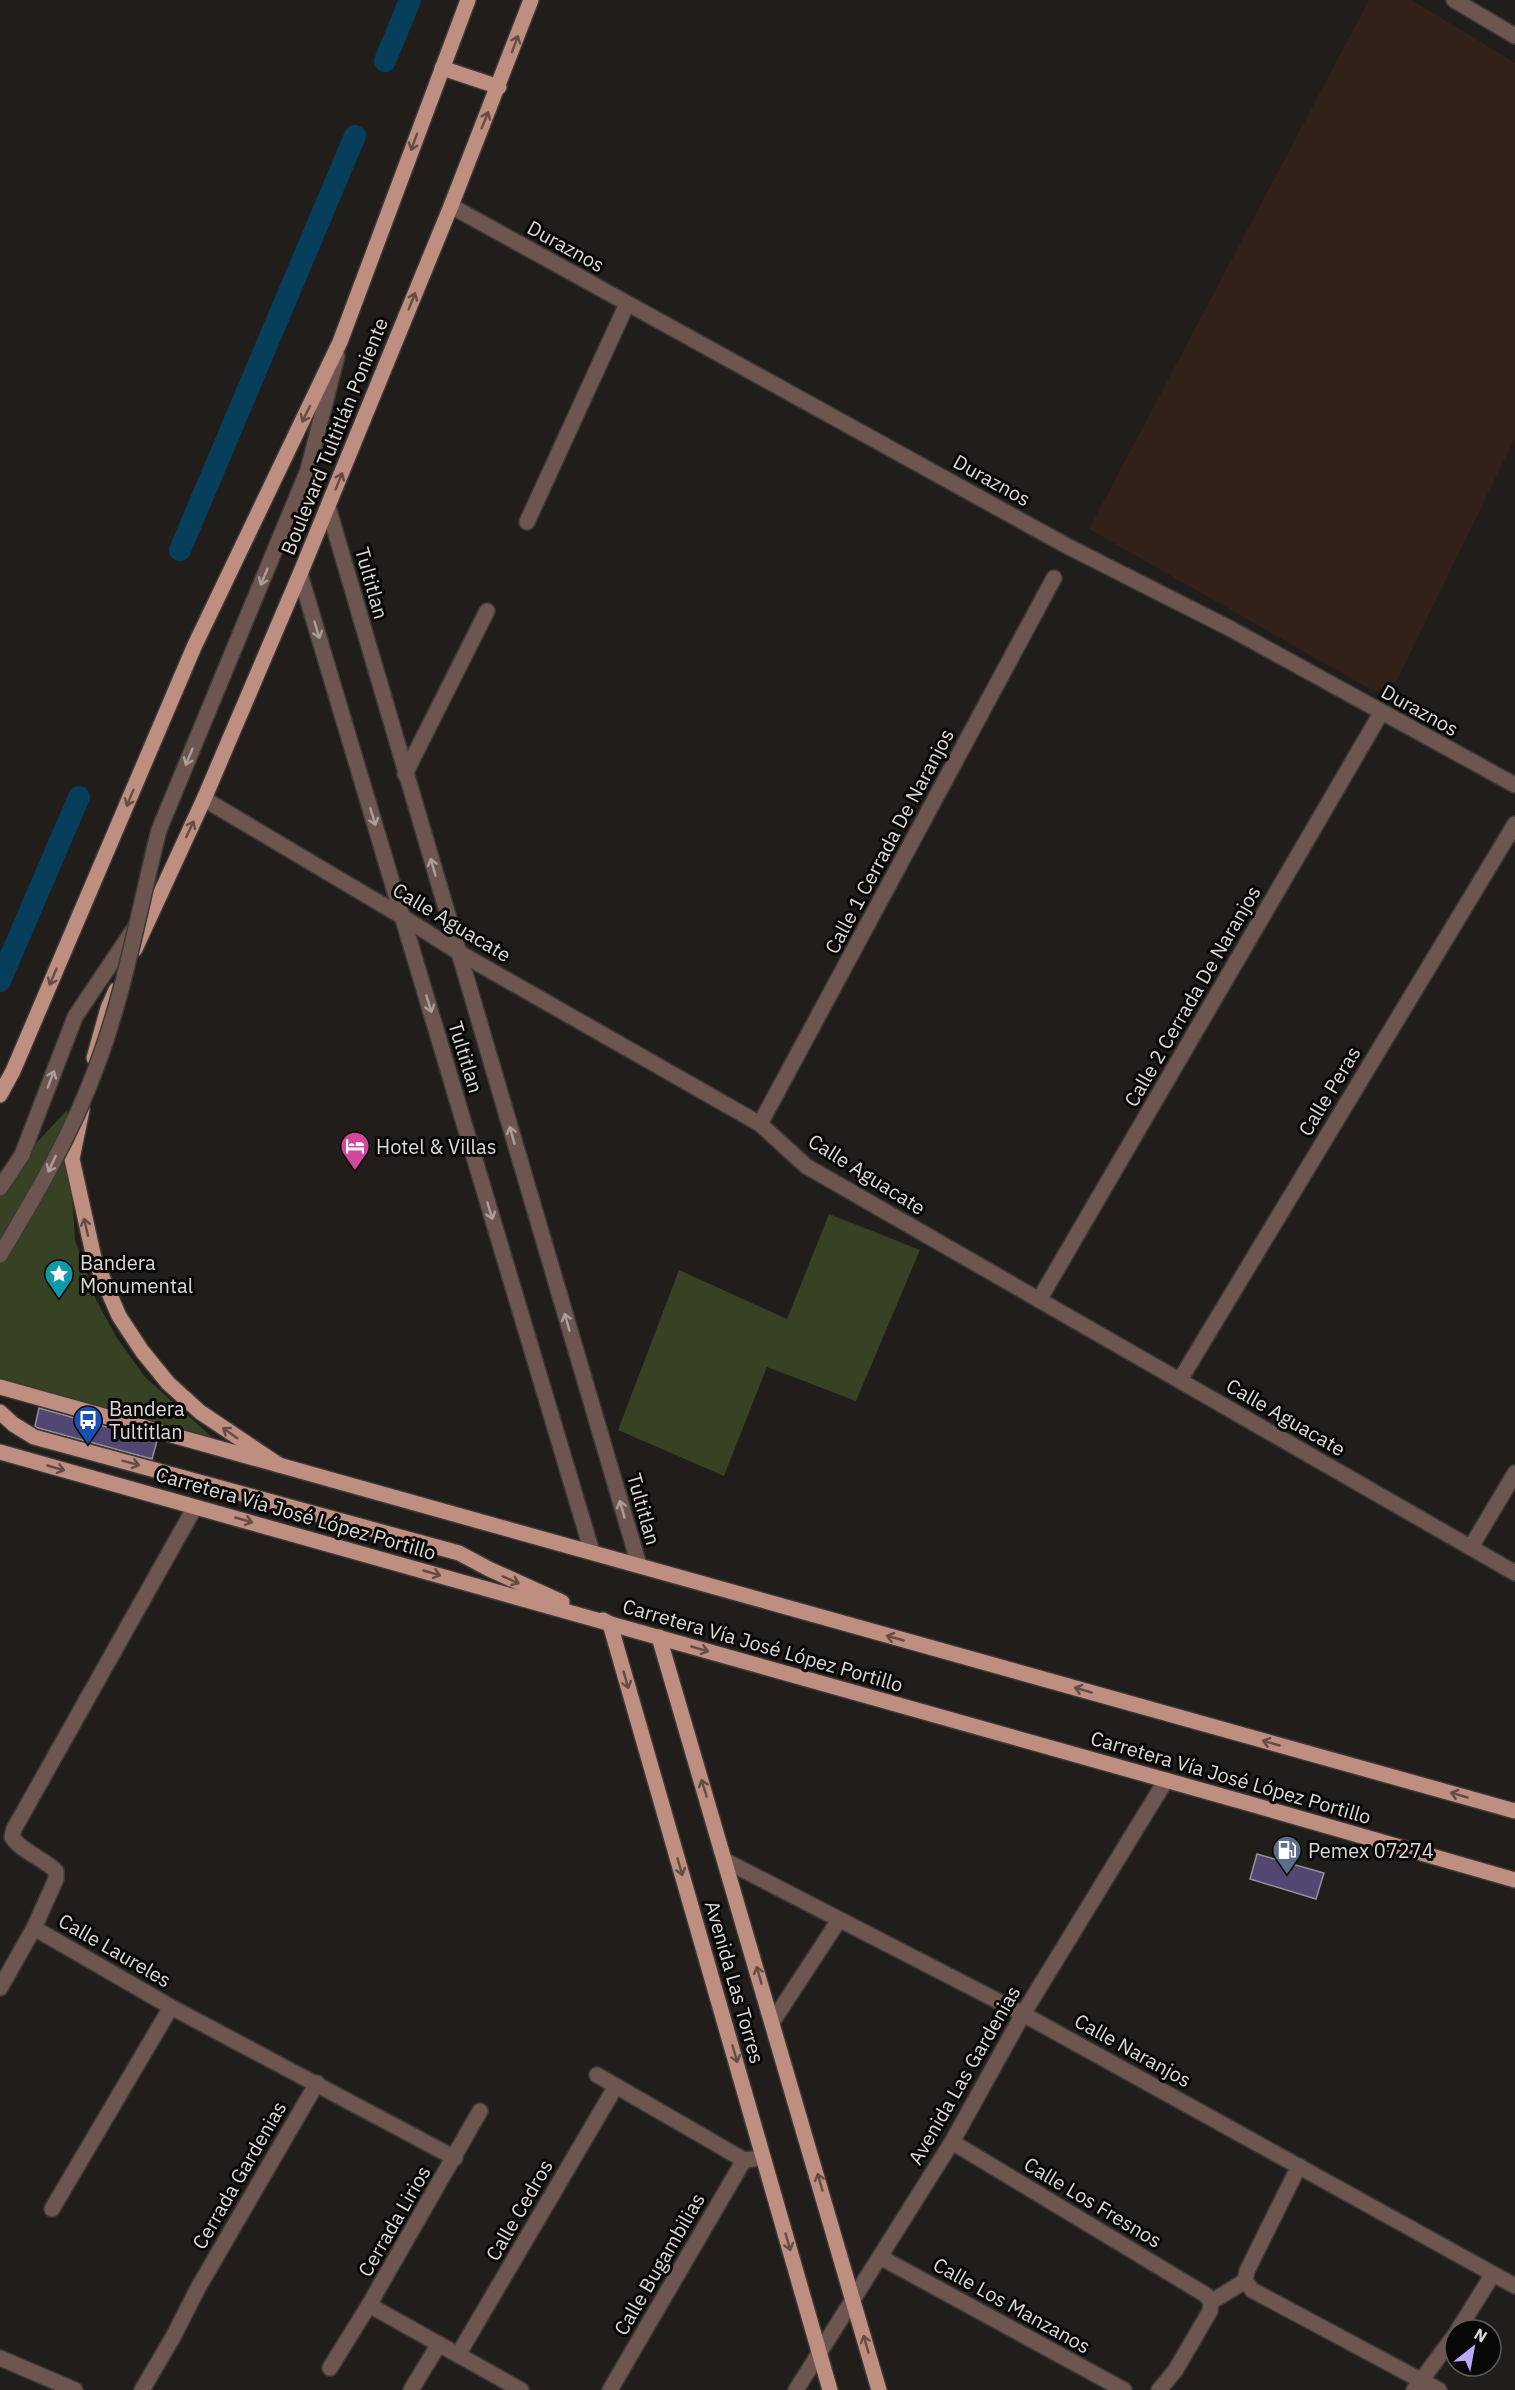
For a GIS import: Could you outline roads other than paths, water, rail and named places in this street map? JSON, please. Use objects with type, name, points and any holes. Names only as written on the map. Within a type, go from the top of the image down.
[{"type":"main road","name":"Boulevard Tultitlán Poniente","points":[[340,342],[468,0]]},
{"type":"main road","name":"Boulevard Tultitlán Poniente","points":[[279,1465],[200,1412],[168,1383],[142,1351],[119,1316],[94,1258],[72,1159],[99,1035],[108,1008],[204,799],[300,574],[499,87],[531,0]]},
{"type":"main road","points":[[442,68],[499,87]]},
{"type":"main road","points":[[0,1095],[13,1071],[194,647],[340,342]]},
{"type":"main road","name":"Carretera Vía José López Portillo","points":[[0,1387],[1515,1811]]},
{"type":"main road","points":[[0,1412],[13,1424],[34,1437],[459,1553],[610,1624]]},
{"type":"main road","name":"Carretera Vía José López Portillo","points":[[0,1452],[1515,1880]]},
{"type":"main road","name":"Avenida Las Torres","points":[[610,1624],[830,2390]]},
{"type":"main road","name":"Avenida Las Torres","points":[[659,1637],[879,2390]]},
{"type":"street","points":[[1454,0],[1515,36]]},
{"type":"street","name":"Duraznos","points":[[451,206],[1067,546],[1231,629],[1515,785]]},
{"type":"street","points":[[528,522],[627,304]]},
{"type":"street","name":"Boulevard Tultitlán Poniente","points":[[0,1255],[45,1180],[95,1071],[109,1030],[159,830],[309,470],[340,342]]},
{"type":"street","name":"Tultitlan","points":[[328,507],[639,1565]]},
{"type":"street","name":"Tultitlan","points":[[300,574],[592,1552]]},
{"type":"street","name":"Calle 1 Cerrada De Naranjos","points":[[760,1124],[1054,579]]},
{"type":"street","points":[[405,774],[487,611]]},
{"type":"street","name":"Calle 2 Cerrada De Naranjos","points":[[1039,1300],[1381,713]]},
{"type":"street","name":"Calle Aguacate","points":[[204,799],[458,952],[760,1124],[806,1166],[1515,1573]]},
{"type":"street","name":"Calle Peras","points":[[1180,1380],[1515,824]]},
{"type":"street","points":[[0,1188],[21,1155],[75,1017],[165,882]]},
{"type":"street","points":[[1470,1547],[1515,1473]]},
{"type":"street","name":"Calle Laureles","points":[[195,1507],[14,1828],[12,1837],[16,1844],[56,1871],[56,1879],[34,1928],[171,2007],[455,2158]]},
{"type":"street","name":"Avenida Las Gardenias","points":[[796,2390],[952,2142],[1023,2014],[1166,1780]]},
{"type":"street","name":"Calle Naranjos","points":[[726,1861],[1023,2014],[1515,2286]]},
{"type":"street","points":[[773,2021],[839,1920]]},
{"type":"street","points":[[0,1988],[34,1928]]},
{"type":"street","points":[[52,2209],[171,2007]]},
{"type":"street","points":[[597,2075],[744,2160],[764,2157]]},
{"type":"street","name":"Cerrada Gardenias","points":[[142,2390],[198,2288],[317,2083]]},
{"type":"street","name":"Calle Cedros","points":[[458,2355],[616,2086]]},
{"type":"street","name":"Cerrada Lirios","points":[[330,2368],[455,2158],[480,2111]]},
{"type":"street","name":"Calle Los Fresnos","points":[[952,2142],[1206,2295],[1211,2302]]},
{"type":"street","name":"Calle Bugambilias","points":[[610,2390],[744,2160]]},
{"type":"street","points":[[1299,2166],[1246,2271],[1245,2281],[1252,2290],[1418,2385],[1439,2390]]},
{"type":"street","name":"Calle Los Manzanos","points":[[880,2257],[1124,2390]]},
{"type":"street","points":[[1466,2318],[1493,2274]]},
{"type":"street","points":[[1159,2390],[1175,2371],[1210,2311],[1211,2302],[1245,2281]]},
{"type":"street","points":[[369,2305],[521,2390]]},
{"type":"street","points":[[411,2390],[439,2344]]},
{"type":"street","points":[[1418,2385],[1443,2352]]},
{"type":"street","points":[[0,2358],[75,2390]]},
{"type":"waterway","points":[[385,61],[410,0]]},
{"type":"waterway","points":[[180,550],[355,136]]},
{"type":"waterway","points":[[0,981],[79,797]]},
{"type":"place","name":"Hotel & Villas","points":[[355,1172]]},
{"type":"place","name":"Bandera Monumental","points":[[59,1300]]},
{"type":"place","name":"Bandera Tultitlan","points":[[88,1446]]},
{"type":"place","name":"Pemex 07274","points":[[1287,1876]]}]
